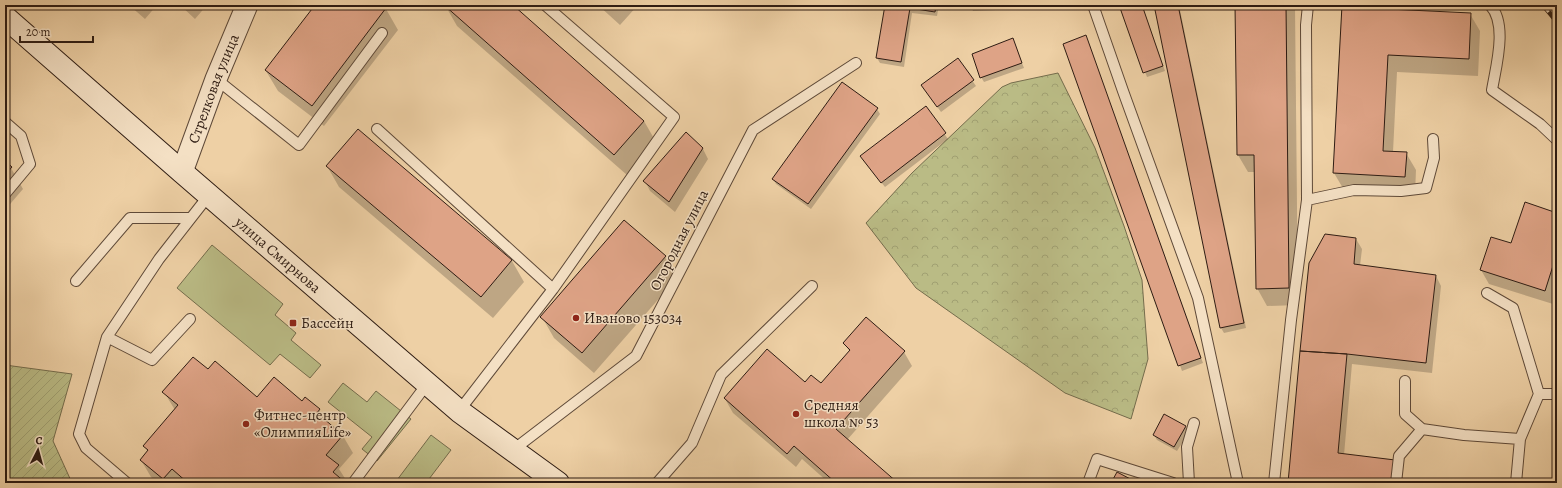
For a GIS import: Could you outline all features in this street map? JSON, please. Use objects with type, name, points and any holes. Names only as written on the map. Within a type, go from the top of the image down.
[{"type":"main road","name":"улица Смирнова","points":[[5,17],[459,411],[558,483]]},
{"type":"street","name":"Стрелковая улица","points":[[182,172],[216,79],[247,5]]},
{"type":"lane","points":[[459,411],[553,289],[674,117],[545,5]]},
{"type":"lane","points":[[1093,5],[1125,99],[1198,298],[1238,483]]},
{"type":"lane","points":[[1274,483],[1292,320],[1308,200],[1306,25],[1308,5]]},
{"type":"lane","points":[[1490,5],[1496,11],[1501,39],[1492,90],[1540,124],[1557,140]]},
{"type":"lane","points":[[216,79],[299,145],[382,33]]},
{"type":"lane","name":"Огородная улица","points":[[513,450],[636,356],[753,130],[856,63]]},
{"type":"lane","points":[[5,122],[22,136],[30,164],[5,194]]},
{"type":"lane","points":[[378,129],[553,289]]},
{"type":"lane","points":[[1308,200],[1354,190],[1401,191],[1426,188],[1434,158],[1433,139]]},
{"type":"lane","points":[[127,483],[86,448],[79,434],[107,337],[159,259],[209,195]]},
{"type":"lane","points":[[76,281],[130,218],[191,218]]},
{"type":"lane","points":[[657,483],[692,443],[722,375],[812,286]]},
{"type":"lane","points":[[1487,293],[1513,308],[1539,394],[1520,439],[1516,483]]},
{"type":"lane","points":[[107,337],[152,360],[190,319]]},
{"type":"lane","points":[[1405,382],[1405,414],[1422,429],[1464,435],[1520,439]]},
{"type":"lane","points":[[353,483],[427,384]]},
{"type":"lane","points":[[1539,394],[1557,394]]},
{"type":"lane","points":[[1189,483],[1187,447],[1194,423]]},
{"type":"lane","points":[[1396,483],[1399,456],[1422,429]]},
{"type":"lane","points":[[1088,483],[1097,459],[1173,483]]},
{"type":"green space","points":[[1058,73],[1095,148],[1142,280],[1148,359],[1131,419],[1065,393],[916,288],[866,223],[912,173],[1002,87],[1011,83]]},
{"type":"green space","points":[[212,245],[283,304],[275,315],[296,333],[291,340],[321,365],[310,378],[280,354],[270,365],[177,288]]},
{"type":"green space","points":[[5,365],[72,374],[53,441],[72,483],[5,483]]},
{"type":"green space","points":[[343,383],[367,402],[376,391],[411,419],[377,461],[362,449],[372,437],[328,402]]},
{"type":"green space","points":[[431,435],[451,450],[426,483],[401,483],[397,480]]},
{"type":"building","points":[[315,5],[382,5],[386,8],[312,106],[265,70]]},
{"type":"building","points":[[444,5],[513,5],[644,121],[614,155]]},
{"type":"building","points":[[885,5],[936,5],[935,12],[910,8],[901,62],[876,58]]},
{"type":"building","points":[[1119,5],[1142,5],[1163,66],[1143,73]]},
{"type":"building","points":[[1154,5],[1178,5],[1244,323],[1220,328]]},
{"type":"building","points":[[1235,5],[1286,5],[1289,288],[1256,289],[1254,155],[1237,155]]},
{"type":"building","points":[[1342,5],[1388,5],[1388,9],[1471,13],[1469,59],[1388,55],[1383,151],[1407,152],[1405,177],[1333,173]]},
{"type":"building","points":[[1086,35],[1201,358],[1178,366],[1063,44]]},
{"type":"building","points":[[1013,38],[1022,63],[980,78],[972,54]]},
{"type":"building","points":[[958,58],[974,80],[937,107],[921,85]]},
{"type":"building","points":[[842,82],[878,108],[808,204],[772,179]]},
{"type":"building","points":[[926,106],[946,133],[881,183],[860,156]]},
{"type":"building","points":[[358,129],[512,260],[481,297],[326,166]]},
{"type":"building","points":[[686,132],[703,148],[669,202],[643,181]]},
{"type":"building","points":[[5,161],[12,167],[5,175]]},
{"type":"building","points":[[1525,202],[1557,213],[1557,253],[1545,291],[1480,270],[1491,237],[1511,243]]},
{"type":"building","points":[[624,220],[666,256],[582,353],[540,317]]},
{"type":"building","points":[[1325,234],[1356,238],[1354,264],[1436,275],[1426,363],[1347,354],[1300,351],[1309,263]]},
{"type":"building","name":"Средняя школа № 53","points":[[866,317],[905,351],[836,429],[898,483],[836,483],[794,446],[787,454],[724,398],[767,349],[805,382],[811,375],[821,383],[850,350],[843,343]]},
{"type":"building","points":[[1300,351],[1347,354],[1338,453],[1395,460],[1393,483],[1288,483]]},
{"type":"building","name":"Фитнес-центр «ОлимпияLife»","points":[[193,357],[208,369],[215,361],[257,397],[274,377],[302,401],[305,397],[320,409],[317,413],[343,435],[326,455],[339,465],[333,472],[346,483],[188,483],[172,469],[163,479],[140,460],[148,450],[143,446],[178,405],[162,392]]},
{"type":"building","points":[[1164,414],[1186,426],[1174,447],[1153,435]]},
{"type":"building","points":[[1117,472],[1138,483],[1111,483]]},
{"type":"railway","points":[[1543,5],[1557,22]]},
{"type":"place","name":"Иваново 153034","points":[[576,318]]},
{"type":"place","name":"Бассейн","points":[[293,323]]},
{"type":"place","name":"Средняя школа № 53","points":[[796,414]]},
{"type":"place","name":"Фитнес-центр «ОлимпияLife»","points":[[246,424]]}]
